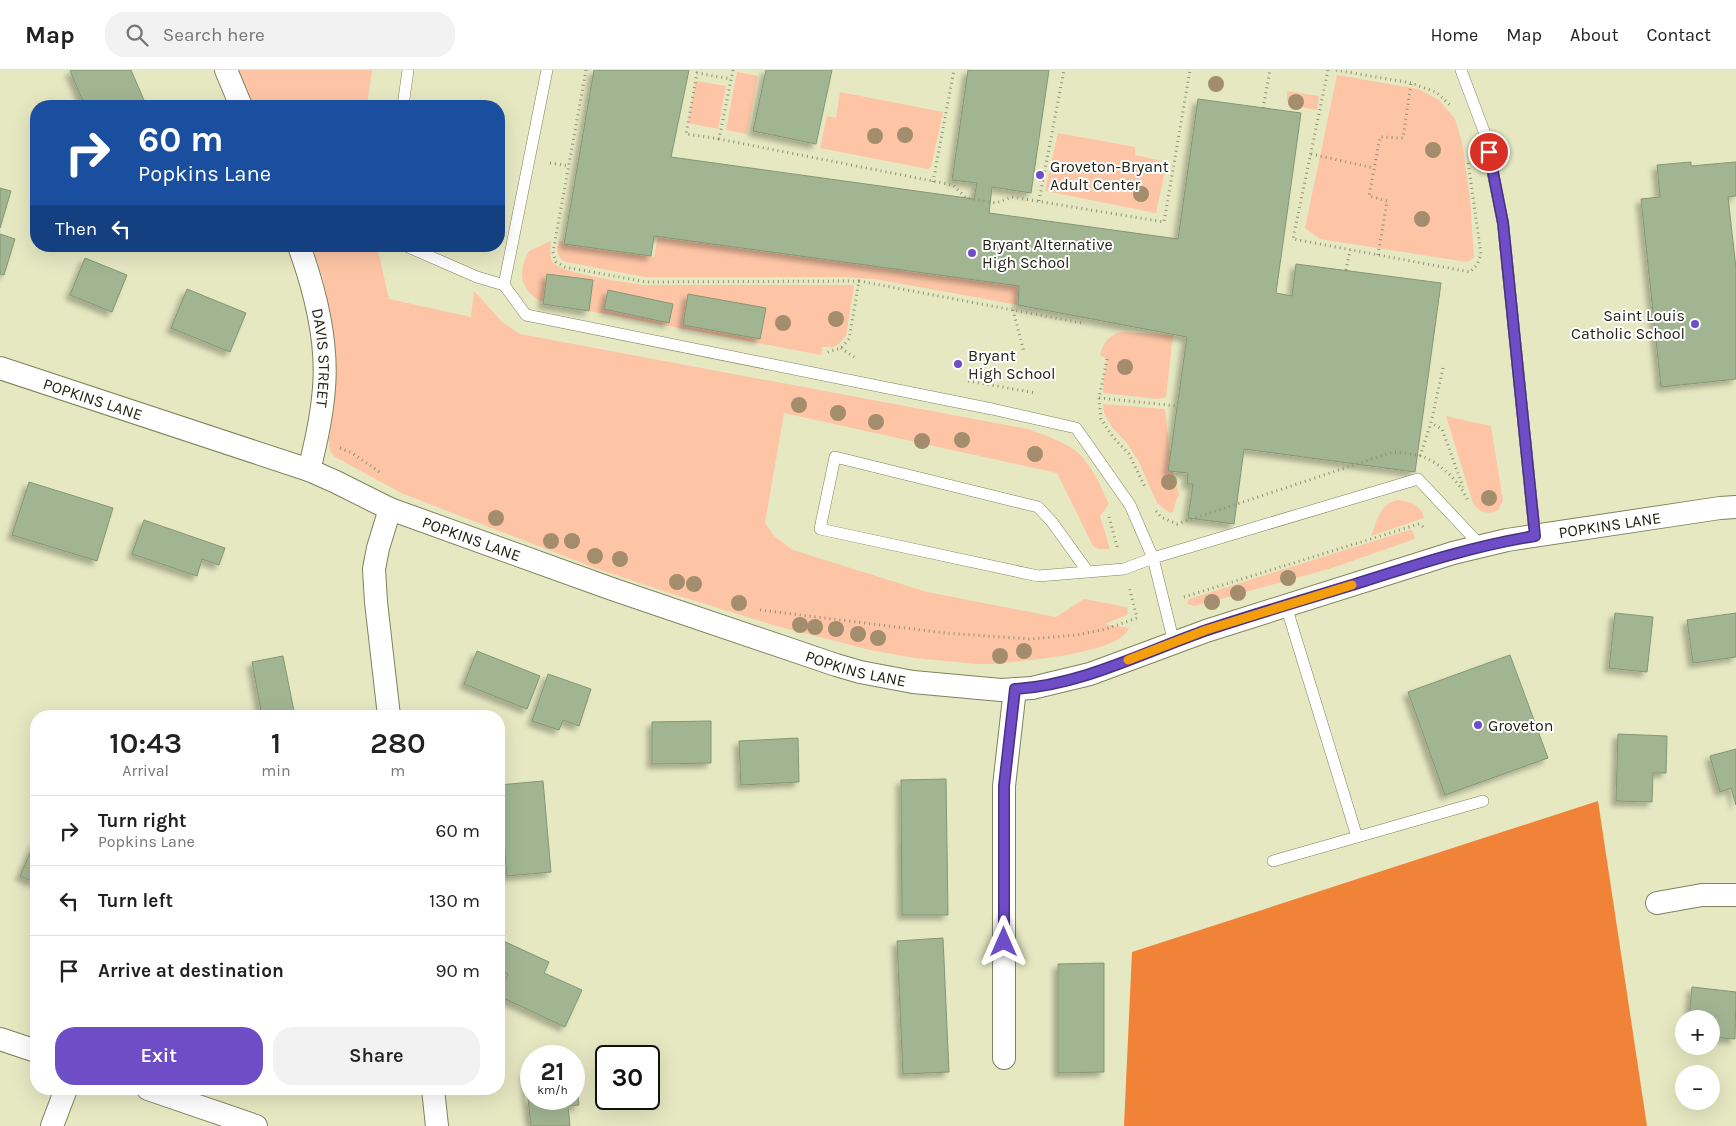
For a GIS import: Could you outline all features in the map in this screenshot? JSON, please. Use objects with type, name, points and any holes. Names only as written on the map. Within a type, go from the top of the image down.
[{"type":"street","points":[[226,70],[238,100]]},
{"type":"street","name":"DAVIS STREET","points":[[301,252],[315,299],[324,348],[324,386],[316,442],[308,470]]},
{"type":"street","name":"POPKINS LANE","points":[[0,368],[308,470],[390,509],[612,589],[836,665],[860,672],[913,682],[1001,690],[1032,688],[1090,674],[1206,630],[1453,553],[1507,540],[1720,508],[1736,508]]},
{"type":"street","points":[[388,710],[374,569],[378,548],[390,509]]},
{"type":"street","points":[[1004,1058],[1004,786],[1015,689]]},
{"type":"street","points":[[1657,903],[1702,894],[1736,895]]},
{"type":"street","points":[[0,1039],[30,1049]]},
{"type":"street","points":[[52,1126],[64,1095]]},
{"type":"street","points":[[166,1095],[256,1126]]},
{"type":"street","points":[[434,1095],[437,1126]]},
{"type":"lane","points":[[404,100],[408,70]]},
{"type":"lane","points":[[504,285],[546,70]]},
{"type":"lane","points":[[1461,70],[1485,134],[1503,223],[1535,536]]},
{"type":"lane","points":[[420,252],[476,277],[504,285],[526,315],[992,409],[1076,428],[1130,505],[1153,558],[1174,643]]},
{"type":"lane","points":[[1088,572],[1052,522],[1038,507],[835,457],[820,529],[1038,576],[1088,572],[1124,569],[1153,558],[1418,479],[1482,546]]},
{"type":"lane","points":[[1286,606],[1357,837]]},
{"type":"lane","points":[[1273,861],[1483,801]]},
{"type":"path","points":[[586,70],[553,252],[556,262],[565,267],[646,282],[859,281],[1082,323]]},
{"type":"path","points":[[719,139],[733,70]]},
{"type":"path","points":[[933,182],[954,70]]},
{"type":"path","points":[[1039,201],[1064,70]]},
{"type":"path","points":[[731,79],[697,73],[686,134],[953,186],[966,198],[996,203],[1012,197],[1164,222],[1190,70]]},
{"type":"path","points":[[1263,108],[1270,70]]},
{"type":"path","points":[[1328,70],[1294,239],[1470,272],[1477,265],[1481,254],[1467,158]]},
{"type":"path","points":[[1336,70],[1411,83],[1436,92],[1451,106],[1455,113]]},
{"type":"path","points":[[1378,255],[1387,200],[1369,196],[1374,168],[1380,137],[1403,138],[1411,83]]},
{"type":"path","points":[[1311,154],[1374,168]]},
{"type":"path","points":[[1346,270],[1350,250]]},
{"type":"path","points":[[825,353],[841,348],[849,339],[859,281]]},
{"type":"path","points":[[1013,310],[1024,352]]},
{"type":"path","points":[[1107,359],[1099,398],[1101,419],[1113,437],[1129,454],[1146,489]]},
{"type":"path","points":[[1420,456],[1431,423],[1443,368]]},
{"type":"path","points":[[1099,398],[1177,406]]},
{"type":"path","points":[[1431,423],[1442,429],[1470,506]]},
{"type":"path","points":[[316,442],[338,447],[352,453],[382,474]]},
{"type":"path","points":[[1152,505],[1161,517],[1177,524],[1394,452],[1420,456],[1439,464],[1464,490]]},
{"type":"path","points":[[752,608],[864,624],[989,637],[1030,639],[1076,635],[1106,629],[1137,618],[1109,517]]},
{"type":"path","points":[[1184,597],[1419,524],[1426,529]]},
{"type":"shaded area","points":[[238,70],[372,70],[368,100],[250,100]]},
{"type":"shaded area","points":[[737,72],[758,76],[747,134],[726,130]]},
{"type":"shaded area","points":[[1337,75],[1418,89],[1439,100],[1455,119],[1462,142],[1470,199],[1474,258],[1467,262],[1320,239],[1305,228]]},
{"type":"shaded area","points":[[696,81],[726,86],[718,129],[688,123]]},
{"type":"shaded area","points":[[1287,91],[1319,96],[1317,110],[1289,105]]},
{"type":"shaded area","points":[[840,92],[943,112],[931,167],[928,169],[820,148],[827,116],[836,118]]},
{"type":"shaded area","points":[[1058,133],[1135,147],[1135,155],[1167,162],[1156,213],[1045,191]]},
{"type":"shaded area","points":[[658,237],[1019,286],[1018,305],[875,279],[842,277],[645,277],[566,262],[560,258],[558,253],[559,241],[563,241],[654,257]]},
{"type":"shaded area","points":[[551,241],[551,259],[557,265],[578,273],[640,285],[854,286],[846,336],[839,344],[831,348],[830,346],[822,347],[821,355],[542,302],[529,292],[525,286],[522,274],[523,267],[529,251]]},
{"type":"shaded area","points":[[314,252],[378,252],[389,299],[471,317],[474,291],[502,322],[520,334],[1028,429],[1057,440],[1072,448],[1082,457],[1101,486],[1109,504],[1100,516],[1110,549],[1098,549],[1093,546],[1057,473],[784,413],[765,523],[774,536],[793,550],[927,592],[1056,617],[1084,599],[1128,608],[1127,615],[1104,624],[1129,628],[1121,637],[1107,645],[1088,650],[1066,655],[991,664],[915,658],[870,650],[773,625],[666,592],[595,568],[401,493],[335,457],[329,448],[332,410],[332,362],[327,299]]},
{"type":"shaded area","points":[[1121,332],[1173,335],[1166,397],[1158,399],[1103,393],[1107,359],[1100,355],[1101,351],[1110,337]]},
{"type":"shaded area","points":[[1103,404],[1165,409],[1171,462],[1179,495],[1173,512],[1170,513],[1157,503],[1139,462],[1127,443],[1112,427],[1104,413]]},
{"type":"shaded area","points":[[1446,416],[1491,426],[1503,501],[1498,510],[1484,512],[1473,503]]},
{"type":"shaded area","points":[[1398,500],[1414,504],[1423,514],[1424,518],[1371,536],[1383,509]]},
{"type":"shaded area","points":[[1412,530],[1415,538],[1412,540],[1332,568],[1195,606],[1187,604],[1189,599]]},
{"type":"shaded area","points":[[1598,801],[1647,1126],[1124,1126],[1132,952]]},
{"type":"building","points":[[131,70],[144,100],[82,100],[70,71]]},
{"type":"building","points":[[594,70],[689,70],[671,157],[974,199],[977,183],[952,180],[968,70],[1049,70],[1031,193],[992,187],[989,213],[1178,239],[1198,99],[1301,113],[1276,293],[1292,296],[1296,264],[1441,283],[1415,472],[1244,449],[1234,524],[1188,518],[1193,484],[1187,484],[1188,473],[1168,471],[1187,337],[1018,305],[1019,286],[654,236],[651,256],[564,244]]},
{"type":"building","points":[[766,70],[832,70],[816,144],[753,131]]},
{"type":"building","name":"Saint Louis Catholic School","points":[[1691,162],[1691,166],[1736,162],[1736,196],[1728,197],[1736,268],[1736,379],[1661,387],[1641,199],[1660,197],[1657,165]]},
{"type":"building","points":[[0,188],[11,191],[0,228]]},
{"type":"building","points":[[0,234],[15,239],[4,275],[0,274]]},
{"type":"building","points":[[85,258],[127,275],[112,312],[70,295]]},
{"type":"building","points":[[547,274],[593,280],[589,311],[543,304]]},
{"type":"building","points":[[187,289],[246,313],[230,352],[171,328]]},
{"type":"building","points":[[608,290],[673,304],[669,323],[604,309]]},
{"type":"building","points":[[688,294],[766,308],[760,339],[683,325]]},
{"type":"building","points":[[29,482],[113,508],[97,561],[12,535]]},
{"type":"building","points":[[144,520],[225,548],[219,565],[202,559],[197,576],[132,554]]},
{"type":"building","points":[[1615,613],[1653,617],[1647,672],[1609,668]]},
{"type":"building","points":[[1736,613],[1736,657],[1693,663],[1687,620]]},
{"type":"building","points":[[477,651],[540,676],[527,709],[464,684]]},
{"type":"building","name":"Groveton","points":[[1510,655],[1548,758],[1445,795],[1408,692]]},
{"type":"building","points":[[283,656],[294,710],[261,710],[252,662]]},
{"type":"building","points":[[548,674],[591,689],[579,726],[563,720],[559,730],[532,721]]},
{"type":"building","points":[[711,721],[711,763],[652,764],[652,722]]},
{"type":"building","points":[[1618,734],[1667,736],[1666,773],[1653,773],[1652,802],[1616,801]]},
{"type":"building","points":[[798,738],[799,782],[741,785],[739,741]]},
{"type":"building","points":[[1736,749],[1736,805],[1731,788],[1720,792],[1710,756]]},
{"type":"building","points":[[946,779],[948,915],[902,915],[901,780]]},
{"type":"building","points":[[543,781],[551,872],[507,876],[505,853],[505,784]]},
{"type":"building","points":[[30,853],[30,880],[20,876]]},
{"type":"building","points":[[943,938],[949,1072],[903,1074],[897,941]]},
{"type":"building","points":[[505,942],[549,962],[544,973],[582,990],[565,1027],[505,999],[505,980],[508,974],[505,972]]},
{"type":"building","points":[[1104,963],[1104,1072],[1058,1073],[1058,964]]},
{"type":"building","points":[[1692,987],[1736,992],[1735,1039],[1720,1038],[1720,1010],[1690,1010]]},
{"type":"building","points":[[529,1110],[568,1110],[570,1126],[531,1126]]},
{"type":"slow traffic","points":[[1128,660],[1206,630],[1352,585]]},
{"type":"place","name":"Groveton-Bryant Adult Center","points":[[1040,175]]},
{"type":"place","name":"Bryant Alternative High School","points":[[972,253]]},
{"type":"place","name":"Saint Louis Catholic School","points":[[1695,324]]},
{"type":"place","name":"Bryant High School","points":[[958,364]]},
{"type":"place","name":"Groveton","points":[[1478,725]]},
{"type":"route","points":[[1004,942],[1004,786],[1015,689],[1032,688],[1090,674],[1206,630],[1453,553],[1507,540],[1535,536],[1503,223],[1489,152]]}]
